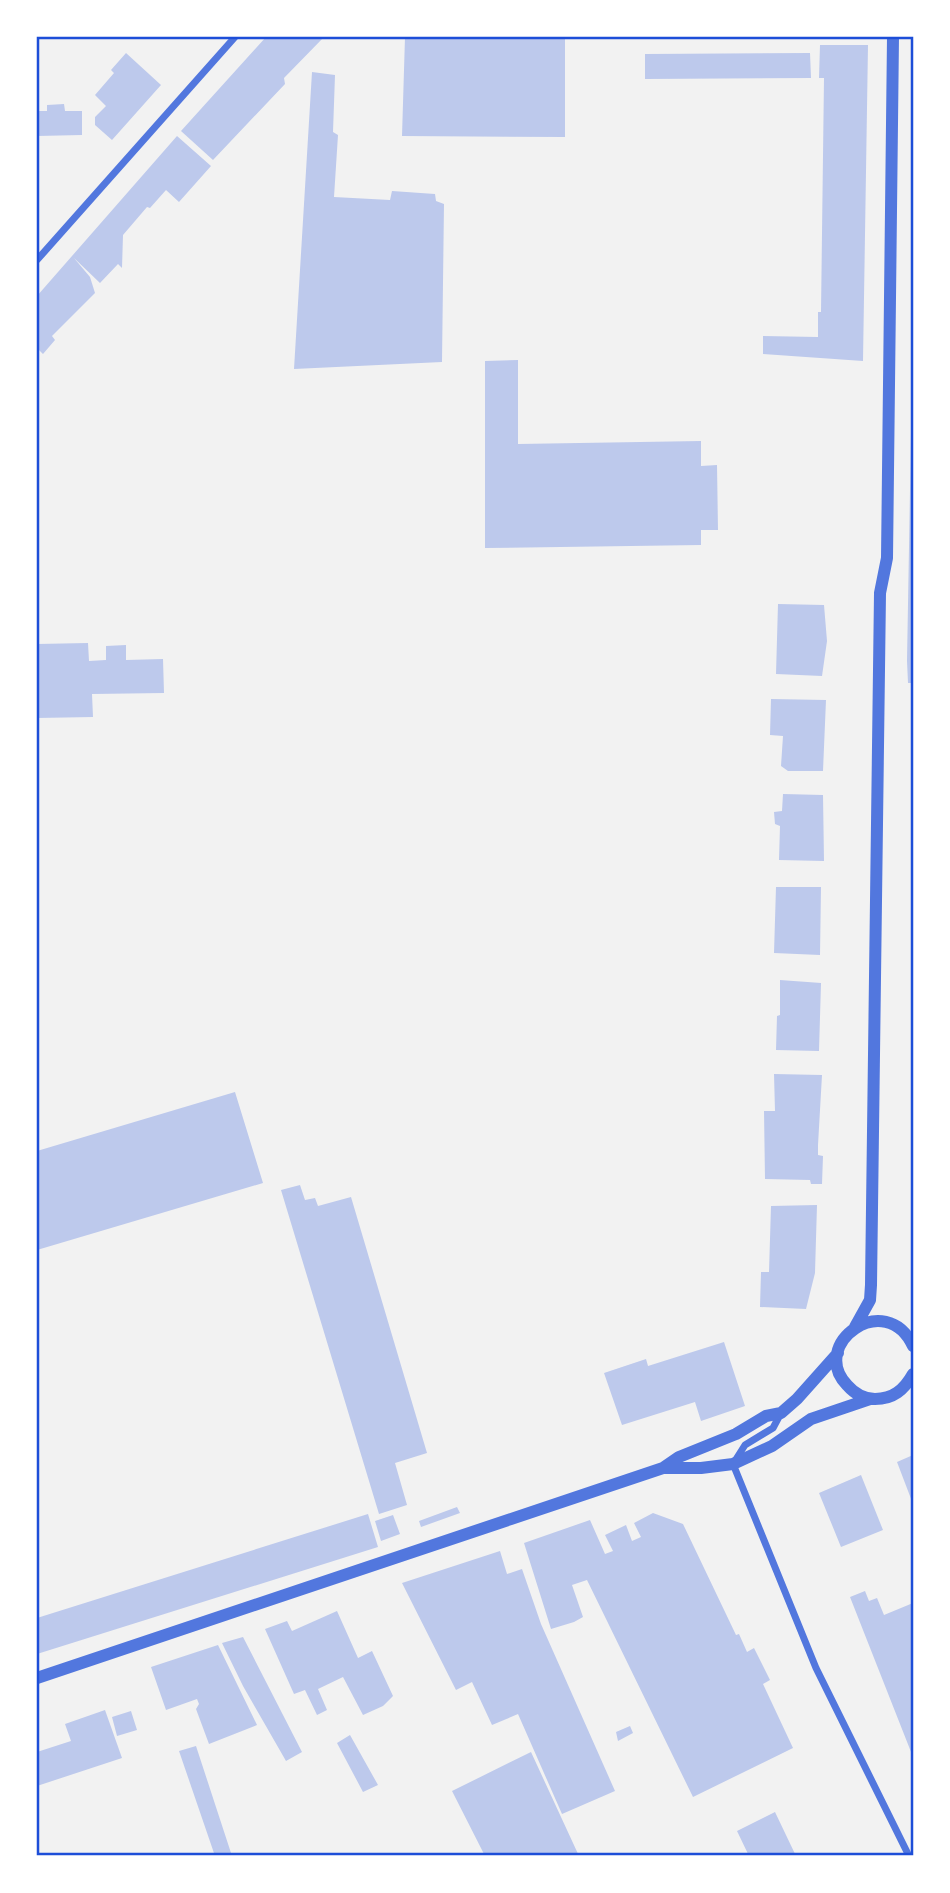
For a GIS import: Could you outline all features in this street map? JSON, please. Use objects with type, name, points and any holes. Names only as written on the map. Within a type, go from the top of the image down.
[{"type":"street","points":[[37,260],[235,37]]},
{"type":"street","points":[[870,1399],[854,1393],[843,1380],[837,1364],[841,1343],[855,1327],[870,1300],[871,1285],[880,593],[887,558],[893,37]]},
{"type":"street","points":[[855,1327],[879,1321],[891,1323],[907,1332],[913,1346]]},
{"type":"street","points":[[733,1464],[745,1445],[773,1428],[781,1413],[838,1353]]},
{"type":"street","points":[[663,1468],[701,1468],[733,1464],[772,1446],[811,1419],[870,1399],[884,1399],[897,1394],[911,1380]]},
{"type":"street","points":[[37,1678],[663,1468],[678,1457],[736,1434],[766,1416],[781,1413]]},
{"type":"street","points":[[733,1464],[816,1668],[909,1856]]},
{"type":"building","points":[[266,37],[324,37],[284,78],[285,84],[213,160],[181,131]]},
{"type":"building","points":[[405,37],[565,37],[565,137],[402,136]]},
{"type":"building","points":[[820,45],[868,45],[863,361],[763,354],[763,336],[818,337],[818,312],[821,312],[824,78],[819,78]]},
{"type":"building","points":[[126,53],[161,85],[112,140],[95,125],[95,117],[106,106],[95,95],[114,73],[111,70]]},
{"type":"building","points":[[810,53],[811,78],[645,79],[645,54]]},
{"type":"building","points":[[312,72],[335,75],[333,132],[338,135],[334,197],[390,200],[392,191],[435,194],[436,201],[444,204],[442,362],[294,369]]},
{"type":"building","points":[[64,104],[65,111],[82,111],[82,135],[37,136],[37,111],[47,111],[47,105]]},
{"type":"building","points":[[177,136],[211,166],[179,202],[166,190],[150,208],[147,207],[123,235],[122,268],[118,264],[100,283],[74,258],[90,277],[95,293],[52,336],[55,340],[43,354],[37,348],[37,296]]},
{"type":"building","points":[[518,360],[518,444],[701,441],[701,466],[717,465],[718,530],[701,530],[701,545],[485,548],[485,361]]},
{"type":"building","points":[[911,433],[913,683],[908,683],[907,661]]},
{"type":"building","points":[[778,604],[824,605],[827,641],[822,676],[776,674]]},
{"type":"building","points":[[88,643],[89,661],[106,660],[106,646],[126,645],[126,660],[163,659],[164,693],[92,694],[93,717],[37,718],[37,644]]},
{"type":"building","points":[[771,699],[826,700],[823,771],[788,771],[781,766],[783,736],[770,735]]},
{"type":"building","points":[[783,794],[823,795],[824,861],[779,860],[780,826],[775,824],[774,812],[782,811]]},
{"type":"building","points":[[776,887],[821,887],[820,955],[774,953]]},
{"type":"building","points":[[780,980],[821,983],[819,1051],[776,1050]]},
{"type":"building","points":[[774,1074],[822,1075],[818,1155],[823,1156],[822,1184],[811,1184],[810,1180],[765,1179],[764,1111],[775,1111]]},
{"type":"building","points":[[235,1092],[263,1183],[37,1250],[37,1151]]},
{"type":"building","points":[[300,1185],[305,1200],[315,1198],[318,1206],[351,1197],[427,1453],[395,1463],[407,1505],[379,1514],[281,1190]]},
{"type":"building","points":[[817,1205],[815,1273],[806,1309],[760,1307],[761,1272],[769,1272],[771,1206]]},
{"type":"building","points":[[724,1342],[745,1406],[701,1421],[695,1402],[622,1425],[604,1373],[646,1359],[648,1366]]},
{"type":"building","points":[[913,1455],[913,1504],[897,1462]]},
{"type":"building","points":[[861,1475],[883,1530],[841,1547],[819,1493]]},
{"type":"building","points":[[457,1507],[460,1513],[421,1527],[419,1521]]},
{"type":"building","points":[[653,1513],[683,1524],[736,1635],[739,1634],[747,1652],[754,1648],[770,1680],[763,1684],[793,1748],[693,1797],[587,1580],[572,1585],[583,1617],[551,1629],[524,1543],[590,1520],[605,1554],[613,1551],[605,1535],[626,1525],[632,1541],[641,1537],[634,1523]]},
{"type":"building","points":[[368,1514],[378,1547],[37,1654],[37,1618]]},
{"type":"building","points":[[393,1515],[400,1534],[381,1541],[375,1521]]},
{"type":"building","points":[[500,1551],[507,1574],[522,1569],[541,1624],[615,1791],[562,1814],[518,1714],[492,1725],[472,1682],[456,1690],[402,1583]]},
{"type":"building","points":[[865,1591],[869,1601],[877,1598],[884,1615],[913,1603],[913,1757],[850,1597]]},
{"type":"building","points":[[337,1611],[358,1658],[372,1651],[393,1696],[383,1706],[363,1715],[343,1677],[318,1689],[327,1710],[317,1715],[305,1690],[294,1694],[265,1629],[287,1621],[292,1631]]},
{"type":"building","points":[[243,1637],[302,1752],[286,1761],[222,1643]]},
{"type":"building","points":[[218,1645],[257,1725],[209,1744],[196,1709],[199,1704],[197,1699],[166,1710],[151,1667]]},
{"type":"building","points":[[105,1710],[122,1758],[37,1786],[37,1752],[71,1741],[65,1724]]},
{"type":"building","points":[[131,1711],[137,1730],[117,1736],[112,1717]]},
{"type":"building","points":[[630,1726],[633,1733],[618,1741],[616,1732]]},
{"type":"building","points":[[350,1735],[378,1785],[363,1792],[337,1743]]},
{"type":"building","points":[[196,1746],[232,1856],[215,1856],[179,1751]]},
{"type":"building","points":[[531,1752],[579,1856],[485,1856],[452,1791]]},
{"type":"building","points":[[775,1812],[796,1856],[749,1856],[737,1831]]}]
